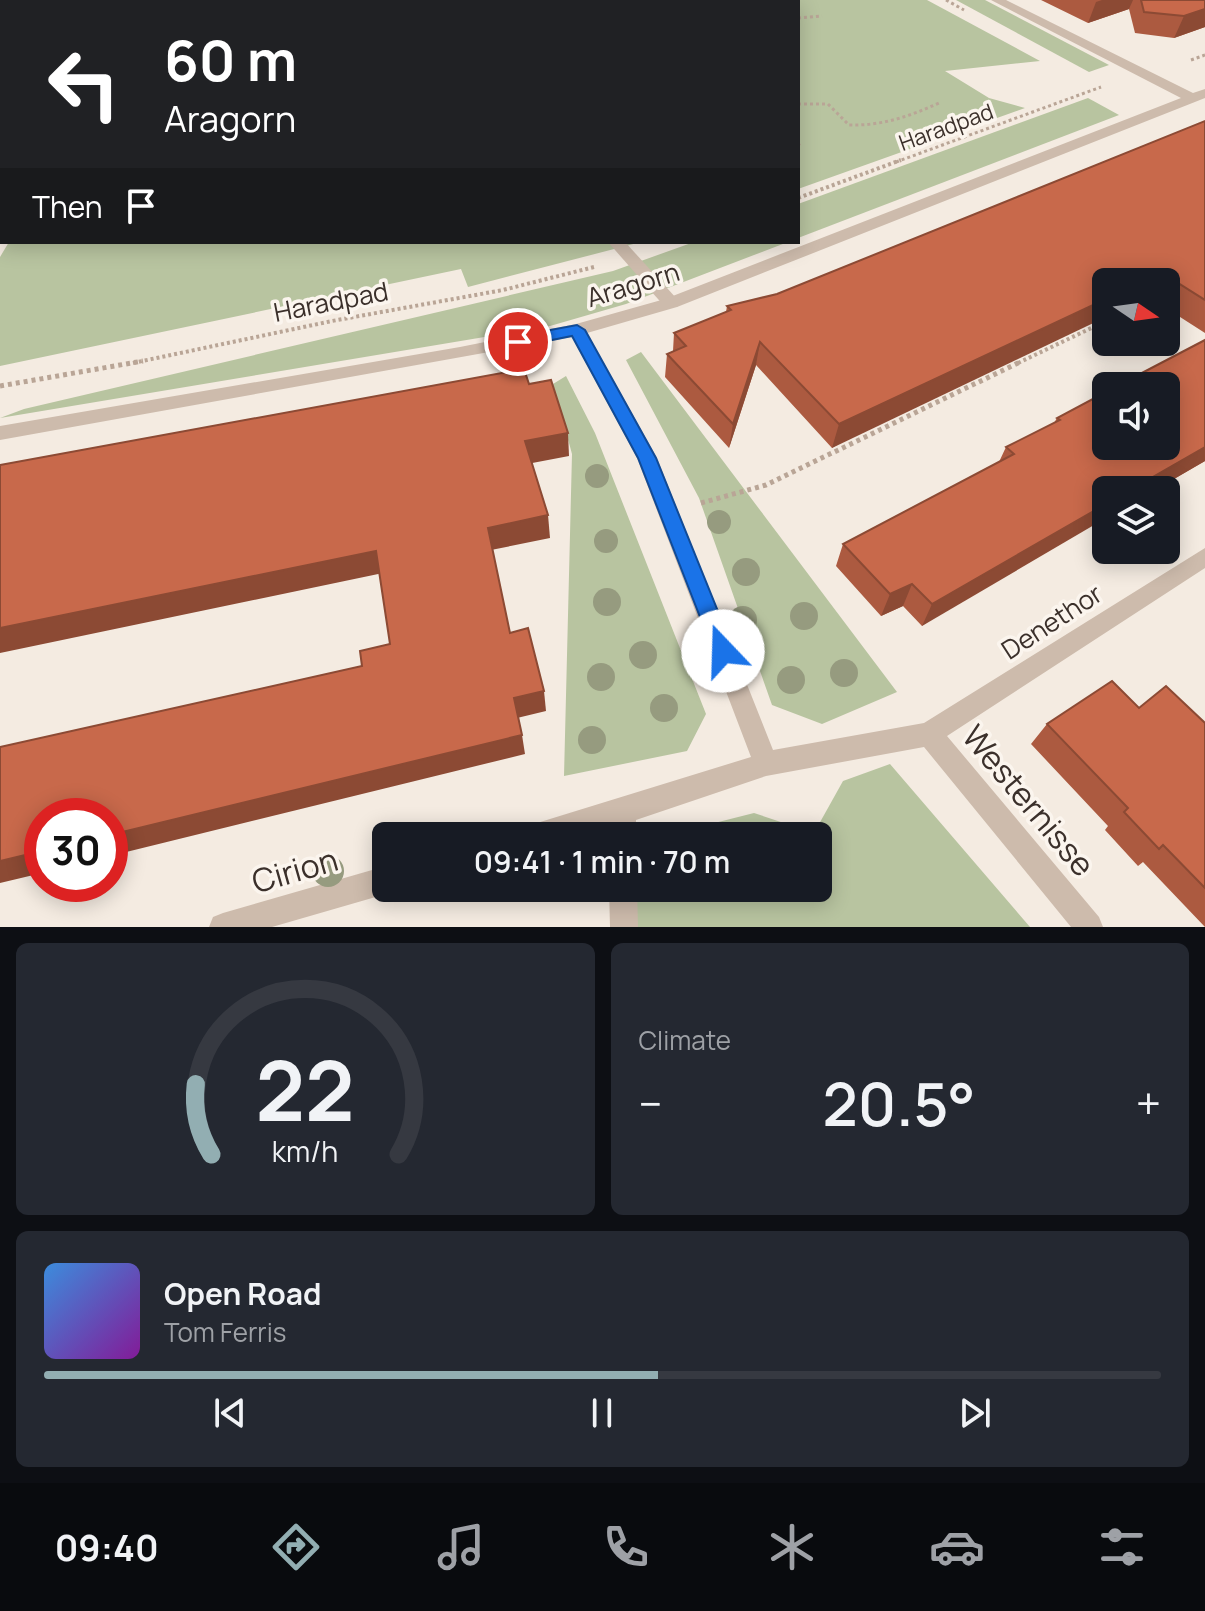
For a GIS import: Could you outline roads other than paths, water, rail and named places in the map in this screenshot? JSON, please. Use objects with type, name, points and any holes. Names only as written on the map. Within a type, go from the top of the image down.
[{"type":"street","points":[[997,0],[1199,95]]},
{"type":"street","name":"Aragorn","points":[[0,433],[577,330],[671,303],[1199,95]]},
{"type":"street","points":[[621,249],[671,303]]},
{"type":"street","points":[[577,330],[647,458],[766,764]]},
{"type":"street","name":"Denethor","points":[[929,734],[1205,557]]},
{"type":"street","name":"Westernisse","points":[[627,822],[766,764],[929,734],[1089,927]]},
{"type":"street","name":"Cirion","points":[[223,927],[372,884]]},
{"type":"street","points":[[623,902],[624,927]]}]
